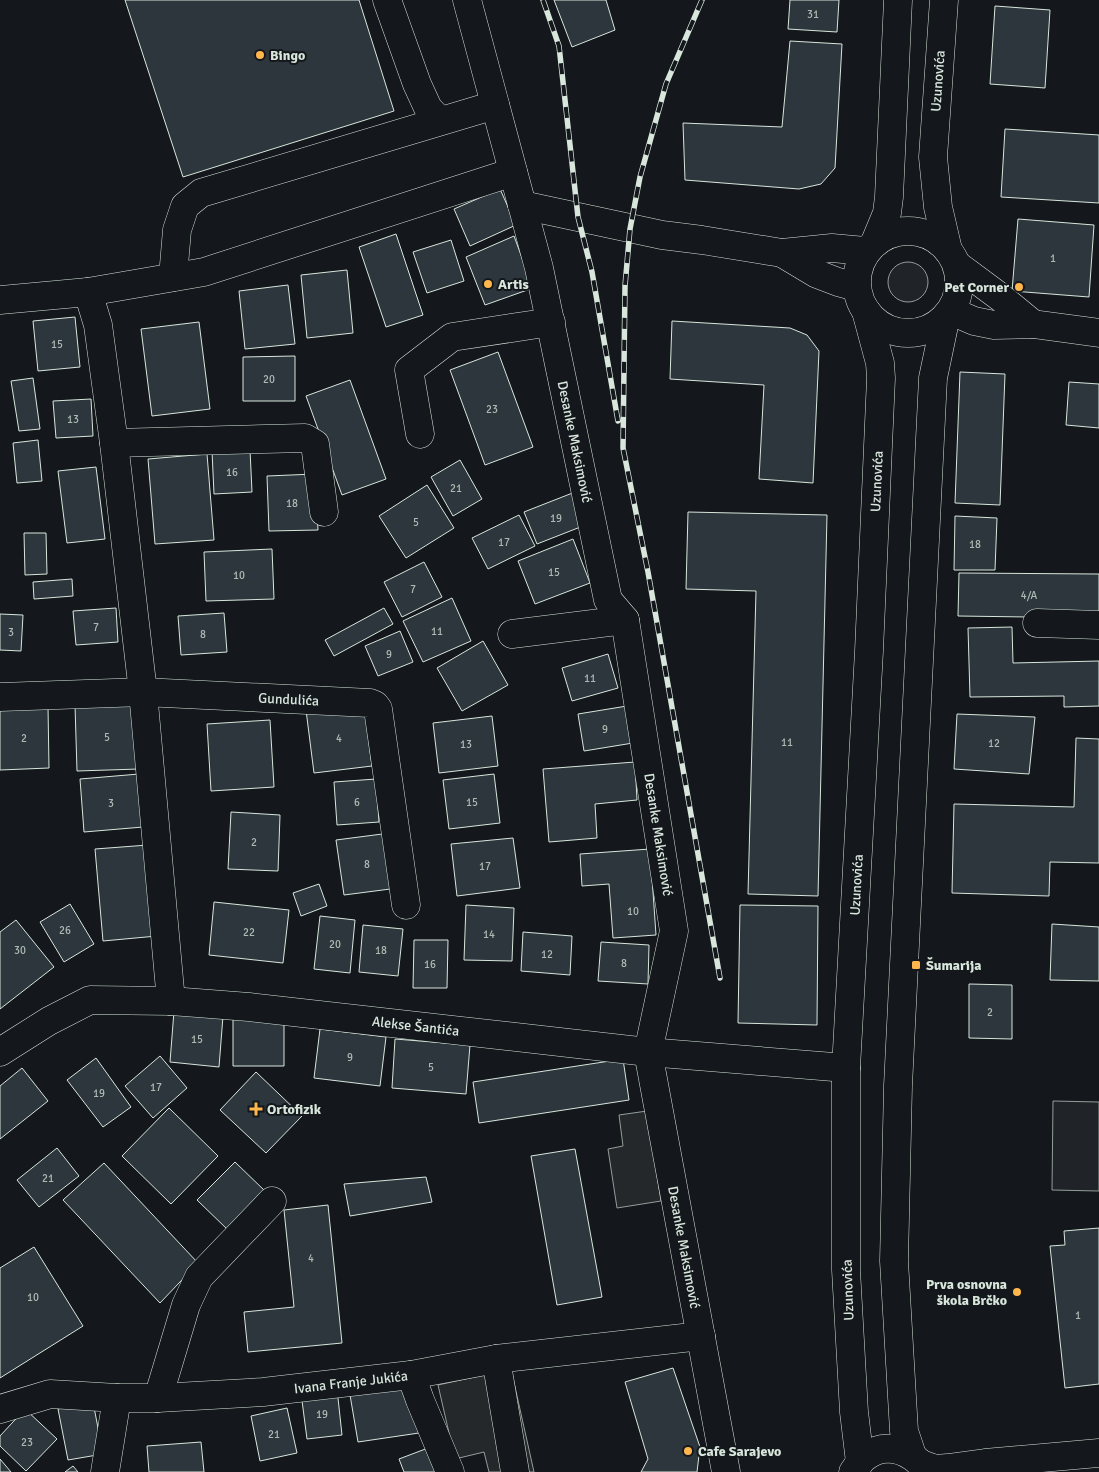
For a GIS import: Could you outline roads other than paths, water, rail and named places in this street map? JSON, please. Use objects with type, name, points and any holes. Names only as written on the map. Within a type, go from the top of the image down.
[{"type":"street","points":[[387,0],[417,84],[428,108],[440,121]]},
{"type":"street","name":"Desanke Maksimović","points":[[467,0],[539,268],[608,600],[625,620],[674,931],[648,1052],[726,1472]]},
{"type":"street","points":[[898,0],[887,213],[870,247],[859,263],[856,275],[861,299],[870,317],[884,327],[898,332],[913,333],[927,329],[940,322],[948,313],[957,297],[959,281],[952,257]]},
{"type":"street","name":"Uzunovića","points":[[944,0],[933,157],[938,207],[952,257]]},
{"type":"street","points":[[173,277],[177,230],[185,206],[201,193],[495,105]]},
{"type":"street","points":[[0,300],[88,292],[204,272],[513,172]]},
{"type":"street","points":[[522,205],[662,235],[782,252],[870,247],[889,233],[905,230],[922,232],[936,239],[952,257],[1033,324]]},
{"type":"street","points":[[782,252],[817,274],[838,282],[861,299]]},
{"type":"street","points":[[88,292],[98,325],[114,443],[142,692],[171,1001]]},
{"type":"street","name":"Uzunovića","points":[[856,1467],[846,1270],[846,1068],[869,661],[881,378],[880,364],[861,299]]},
{"type":"street","points":[[948,313],[994,325],[1033,324],[1099,333]]},
{"type":"street","points":[[920,1464],[904,1431],[894,1261],[898,1077],[932,378],[948,313]]},
{"type":"street","points":[[420,434],[409,370],[452,337],[551,322]]},
{"type":"street","points":[[114,443],[305,438],[315,444],[324,512]]},
{"type":"street","points":[[512,634],[625,620]]},
{"type":"street","points":[[1037,623],[1099,625]]},
{"type":"street","name":"Gundulića","points":[[0,698],[142,692],[370,703],[375,705],[378,709],[406,905]]},
{"type":"street","name":"Alekse Šantića","points":[[0,1052],[50,1021],[90,1000],[171,1001],[259,1008],[648,1052],[846,1068]]},
{"type":"street","points":[[158,1398],[186,1306],[199,1277],[272,1201]]},
{"type":"street","name":"Ivana Franje Jukića","points":[[0,1409],[50,1394],[117,1398],[158,1398],[263,1392],[412,1375],[496,1359],[701,1336]]},
{"type":"street","points":[[496,1359],[515,1472]]},
{"type":"street","points":[[412,1375],[420,1400],[450,1472]]},
{"type":"street","points":[[105,1472],[117,1398]]},
{"type":"street","points":[[856,1467],[864,1457],[875,1451],[887,1448],[900,1450],[920,1464],[935,1469],[1099,1453]]},
{"type":"street","points":[[1090,1472],[1099,1471]]},
{"type":"railway","points":[[543,0],[559,46],[578,217],[592,272],[618,421]]},
{"type":"railway","points":[[702,0],[666,84],[640,177],[630,229],[625,286],[623,448],[648,572],[720,978]]},
{"type":"place","name":"Bingo","points":[[260,55]]},
{"type":"place","name":"Artis","points":[[488,284]]},
{"type":"place","name":"Pet Corner","points":[[1019,287]]},
{"type":"place","name":"Šumarija","points":[[916,965]]},
{"type":"place","name":"Ortofizik","points":[[256,1109]]},
{"type":"place","name":"Prva osnovna škola Brčko","points":[[1017,1292]]},
{"type":"place","name":"Cafe Sarajevo","points":[[688,1451]]}]
